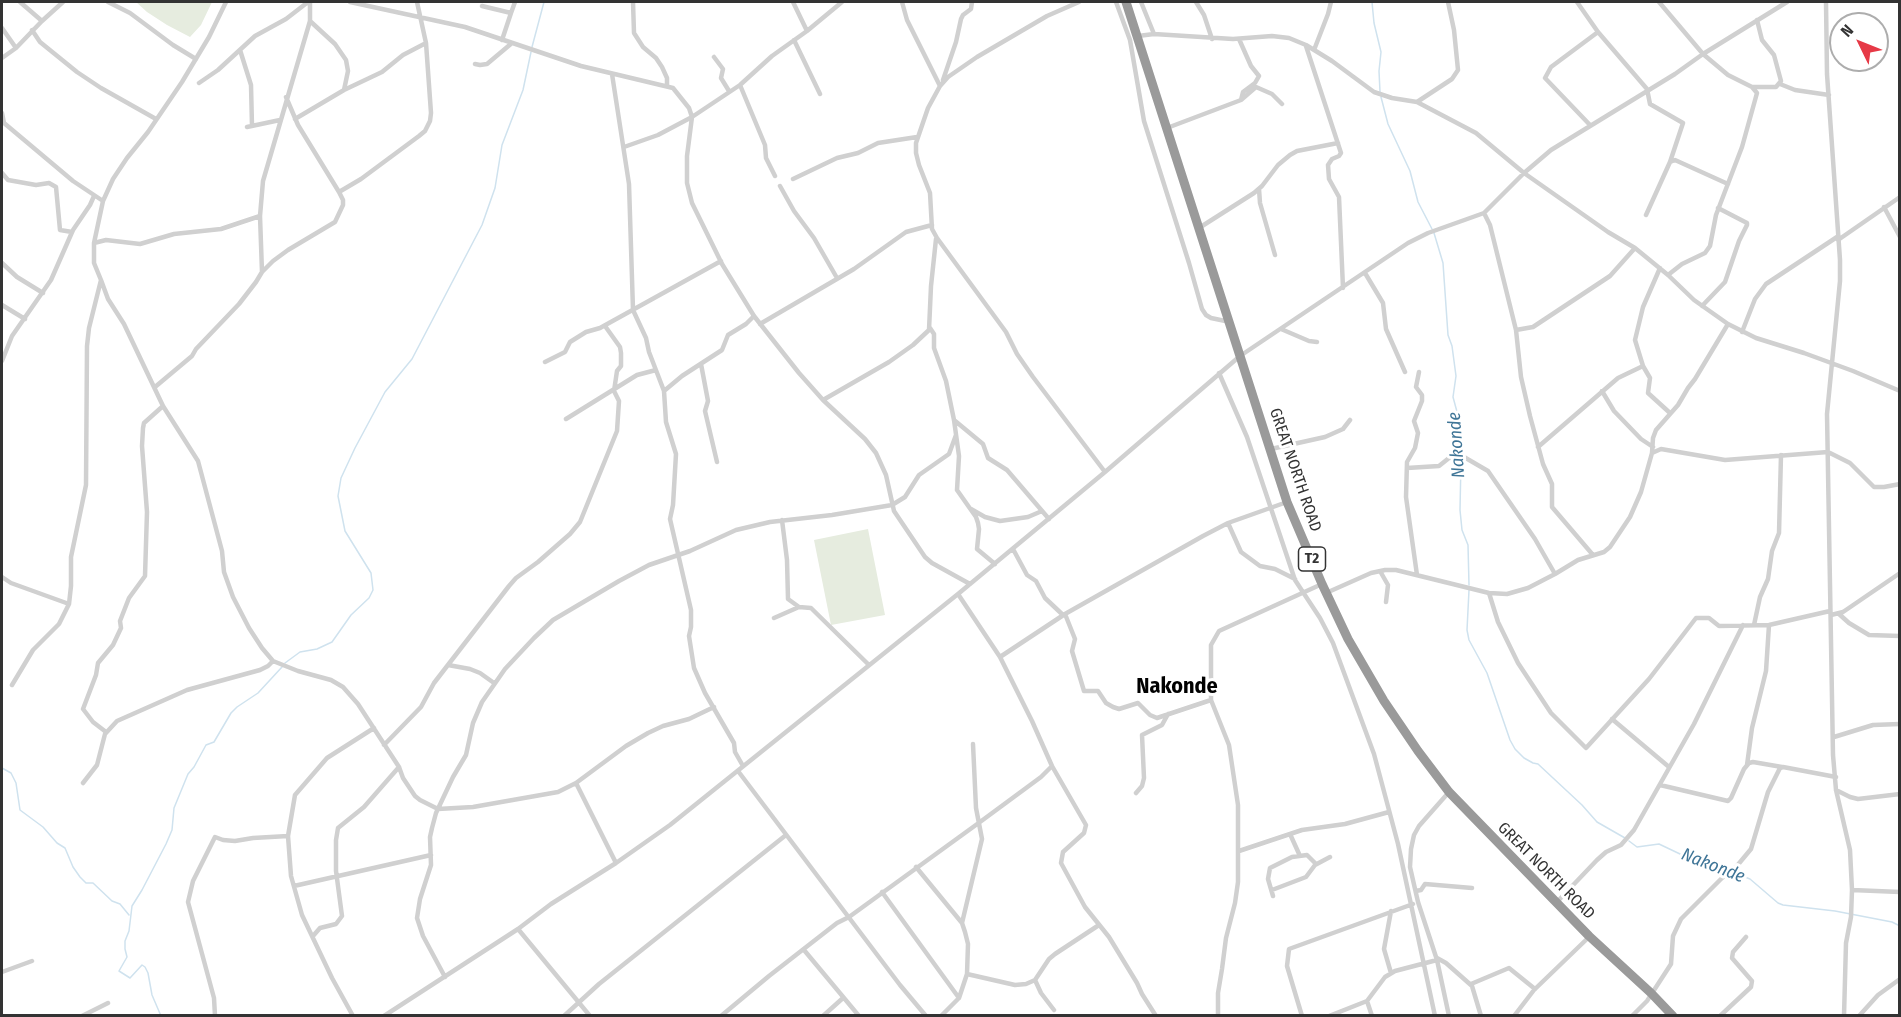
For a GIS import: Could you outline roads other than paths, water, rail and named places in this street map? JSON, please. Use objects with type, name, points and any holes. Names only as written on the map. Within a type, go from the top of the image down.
[{"type":"highway","name":"GREAT NORTH ROAD","points":[[1127,5],[1287,502],[1348,639],[1384,701],[1449,792],[1556,903],[1673,1016]]},
{"type":"street","points":[[20,2],[42,21]]},
{"type":"street","points":[[2,58],[16,48],[63,2]]},
{"type":"street","points":[[108,2],[130,13],[196,59]]},
{"type":"street","points":[[226,2],[196,59],[148,132],[113,179],[103,201],[94,243],[94,263],[108,299],[124,324],[163,406],[198,462],[232,597],[262,648],[273,661],[279,664],[337,682],[358,704],[415,796],[438,809],[473,807],[558,792],[576,783],[626,746],[648,733],[689,719],[714,707]]},
{"type":"street","points":[[262,272],[260,216],[263,181],[310,21],[309,2]]},
{"type":"street","points":[[200,83],[255,36],[286,19],[309,2]]},
{"type":"street","points":[[350,2],[465,27],[581,66],[667,86],[676,91],[689,108],[692,117],[687,156],[687,183],[692,203],[721,261],[760,324],[823,400],[860,434],[876,453],[886,475],[892,505],[898,518],[928,560],[970,585]]},
{"type":"street","points":[[339,192],[398,152],[428,126],[431,113],[426,43],[417,2]]},
{"type":"street","points":[[502,40],[515,2]]},
{"type":"street","points":[[633,2],[634,33],[643,47],[656,58],[662,67],[667,78],[667,86]]},
{"type":"street","points":[[793,2],[807,31]]},
{"type":"street","points":[[624,147],[658,135],[692,117],[740,85],[772,56],[843,2]]},
{"type":"street","points":[[902,2],[907,20],[941,84]]},
{"type":"street","points":[[972,2],[971,9],[962,16],[956,42],[941,84],[928,108],[917,137],[918,159],[931,196],[932,225],[937,238],[1006,332],[1017,354],[1105,472]]},
{"type":"street","points":[[941,84],[977,57],[1047,16],[1079,2]]},
{"type":"street","points":[[1116,2],[1130,40],[1144,122],[1190,263],[1202,309],[1210,318],[1230,322]]},
{"type":"street","points":[[1127,5],[1142,2],[1154,34]]},
{"type":"street","points":[[1196,2],[1204,15],[1212,39]]},
{"type":"street","points":[[1314,50],[1330,9],[1330,2]]},
{"type":"street","points":[[1417,102],[1452,79],[1458,70],[1454,30],[1448,2]]},
{"type":"street","points":[[1577,2],[1598,32],[1647,89],[1650,104],[1683,123],[1670,162],[1646,215]]},
{"type":"street","points":[[1659,2],[1703,54],[1728,75],[1752,87],[1757,93],[1742,147],[1714,221],[1712,244],[1705,253],[1678,266],[1668,275]]},
{"type":"street","points":[[384,1016],[518,929],[551,904],[670,825],[970,585],[1240,356],[1408,243],[1466,218],[1484,213],[1551,150],[1787,2]]},
{"type":"street","points":[[1826,2],[1840,281],[1827,414],[1833,755],[1836,790],[1850,850],[1852,890],[1851,917],[1846,943],[1844,1016]]},
{"type":"street","points":[[482,6],[511,14]]},
{"type":"street","points":[[1757,20],[1762,42],[1772,51],[1776,61],[1780,84]]},
{"type":"street","points":[[310,21],[335,44],[346,60],[348,71],[344,90]]},
{"type":"street","points":[[2,28],[16,48]]},
{"type":"street","points":[[32,30],[40,42],[77,72],[156,119]]},
{"type":"street","points":[[1590,125],[1545,78],[1551,67],[1598,32]]},
{"type":"street","points":[[1138,36],[1154,34],[1212,39],[1283,37],[1306,45],[1374,92],[1417,102],[1476,133],[1524,173],[1608,232],[1635,248],[1702,306],[1728,324],[1756,338],[1804,353],[1899,391]]},
{"type":"street","points":[[1239,39],[1258,76],[1255,83],[1242,92],[1240,100]]},
{"type":"street","points":[[794,40],[820,94]]},
{"type":"street","points":[[295,119],[344,90],[382,72],[400,57],[426,43]]},
{"type":"street","points":[[475,64],[487,64],[512,43]]},
{"type":"street","points":[[1306,45],[1341,155],[1332,159],[1328,165],[1329,179],[1339,197],[1343,288]]},
{"type":"street","points":[[240,50],[251,85],[250,127],[280,120]]},
{"type":"street","points":[[714,57],[723,69],[721,78],[729,91]]},
{"type":"street","points":[[612,74],[629,184],[633,310],[646,338],[664,391],[666,422],[676,454],[674,496],[670,519],[691,610],[689,636],[694,668],[701,686],[734,743],[735,752],[743,766]]},
{"type":"street","points":[[1752,87],[1776,87],[1780,84]]},
{"type":"street","points":[[1780,84],[1792,89],[1829,95]]},
{"type":"street","points":[[740,85],[765,145],[766,158],[775,176]]},
{"type":"street","points":[[1167,128],[1240,100],[1253,88],[1258,87],[1272,94],[1282,104]]},
{"type":"street","points":[[155,387],[192,356],[239,304],[262,272],[288,250],[335,222],[344,205],[339,192],[330,181],[295,119],[286,97]]},
{"type":"street","points":[[2,113],[4,123],[73,181],[103,201]]},
{"type":"street","points":[[793,179],[837,158],[861,152],[878,143],[917,137]]},
{"type":"street","points":[[1199,228],[1259,189],[1278,165],[1293,153],[1338,143]]},
{"type":"street","points":[[1670,162],[1675,160],[1728,184]]},
{"type":"street","points":[[2,173],[8,180],[36,185],[50,183],[56,187],[60,230],[72,232]]},
{"type":"street","points":[[780,186],[837,278]]},
{"type":"street","points":[[1259,189],[1260,203],[1275,255]]},
{"type":"street","points":[[2,361],[4,345],[43,293],[72,232],[94,196]]},
{"type":"street","points":[[1742,332],[1755,299],[1766,284],[1899,197]]},
{"type":"street","points":[[1884,207],[1899,237]]},
{"type":"street","points":[[1702,306],[1725,282],[1739,241],[1748,225],[1718,208]]},
{"type":"street","points":[[1484,213],[1490,225],[1516,330],[1521,377],[1538,447],[1552,484],[1552,509],[1572,528],[1593,555]]},
{"type":"street","points":[[94,243],[106,240],[140,244],[174,234],[221,229],[260,216]]},
{"type":"street","points":[[760,324],[854,269],[906,232],[932,225]]},
{"type":"street","points":[[937,238],[931,286],[930,328],[934,334],[934,348],[946,381],[954,420],[959,459],[957,487],[978,523],[977,549],[995,564]]},
{"type":"street","points":[[1516,330],[1533,327],[1610,276],[1635,248]]},
{"type":"street","points":[[545,362],[566,352],[570,342],[586,332],[605,326],[721,261]]},
{"type":"street","points":[[2,263],[17,277],[43,293]]},
{"type":"street","points":[[1660,268],[1643,307],[1635,337],[1643,366],[1650,378],[1649,395],[1670,413]]},
{"type":"street","points":[[1365,273],[1383,303],[1386,328],[1405,372]]},
{"type":"street","points":[[12,685],[33,650],[59,624],[69,603],[71,557],[86,485],[86,371],[89,328],[100,280]]},
{"type":"street","points":[[2,305],[25,319]]},
{"type":"street","points":[[664,391],[722,350],[728,335],[754,316]]},
{"type":"street","points":[[1218,1016],[1218,993],[1236,897],[1239,851],[1238,805],[1229,745],[1211,700],[1211,645],[1217,633],[1303,592],[1324,589],[1380,571],[1396,570],[1470,589],[1507,594],[1528,588],[1578,560],[1604,552],[1619,535],[1641,492],[1656,430],[1695,379],[1728,324]]},
{"type":"street","points":[[384,745],[421,707],[434,683],[516,578],[570,534],[580,522],[616,435],[619,401],[614,391],[617,371],[621,366],[621,353],[620,347],[605,326]]},
{"type":"street","points":[[823,400],[889,362],[923,337],[930,328]]},
{"type":"street","points":[[1281,329],[1309,342],[1317,342]]},
{"type":"street","points":[[701,364],[708,402],[705,411],[717,462]]},
{"type":"street","points":[[1538,447],[1618,378],[1643,366]]},
{"type":"street","points":[[566,419],[637,375],[656,370]]},
{"type":"street","points":[[1417,575],[1406,497],[1408,460],[1415,448],[1418,433],[1414,421],[1422,401],[1422,394],[1416,387],[1419,372]]},
{"type":"street","points":[[1219,374],[1247,437],[1295,580],[1333,643],[1374,754],[1398,844],[1435,1016]]},
{"type":"street","points":[[1602,391],[1614,411],[1641,439],[1653,447]]},
{"type":"street","points":[[106,732],[93,722],[83,709],[96,675],[98,663],[113,645],[121,628],[120,621],[129,598],[145,576],[147,512],[142,446],[143,428],[144,423],[163,406]]},
{"type":"street","points":[[954,420],[983,444],[988,458],[1006,468],[1049,519]]},
{"type":"street","points":[[1271,449],[1325,437],[1343,429],[1350,420]]},
{"type":"street","points":[[445,977],[423,936],[417,918],[420,899],[429,874],[430,837],[438,809],[466,755],[476,715],[494,683],[534,638],[553,620],[602,590],[649,565],[679,555],[736,530],[756,524],[892,505],[905,497],[919,475],[950,454],[956,435]]},
{"type":"street","points":[[1652,453],[1661,448],[1725,460],[1828,452],[1850,463],[1874,487],[1899,484]]},
{"type":"street","points":[[1754,625],[1760,597],[1768,579],[1772,551],[1779,533],[1781,455]]},
{"type":"street","points":[[1407,468],[1439,466],[1449,458],[1464,457],[1487,471],[1535,539],[1555,574]]},
{"type":"street","points":[[1000,657],[1064,614],[1163,558],[1228,524],[1287,502]]},
{"type":"street","points":[[969,507],[985,517],[1000,521],[1028,517],[1042,511]]},
{"type":"street","points":[[782,520],[787,560],[788,599],[798,607]]},
{"type":"street","points":[[1228,524],[1241,552],[1260,566],[1275,568],[1295,580]]},
{"type":"street","points":[[1013,549],[1027,576],[1036,580],[1045,598],[1064,614],[1074,637],[1072,651],[1084,691],[1098,692],[1106,703],[1119,709],[1138,703],[1154,718],[1211,700]]},
{"type":"street","points":[[1380,571],[1388,585],[1386,602]]},
{"type":"street","points":[[1839,614],[1882,587],[1899,573]]},
{"type":"street","points":[[2,577],[10,583],[69,603]]},
{"type":"street","points":[[1489,593],[1498,622],[1518,663],[1551,713],[1586,748],[1649,679],[1696,618],[1708,618],[1719,626],[1769,625],[1830,613],[1839,614],[1869,635],[1899,636]]},
{"type":"street","points":[[958,594],[1000,657],[1052,766],[1086,825],[1085,831],[1063,852],[1061,863],[1085,907],[1109,937],[1156,1016]]},
{"type":"street","points":[[774,618],[798,607],[808,607],[869,665]]},
{"type":"street","points":[[1556,903],[1603,855],[1626,840],[1695,724],[1743,625]]},
{"type":"street","points":[[1660,785],[1728,801],[1731,798],[1747,765],[1751,734],[1766,672],[1769,625]]},
{"type":"street","points":[[83,783],[97,765],[106,732],[117,721],[187,690],[260,670],[273,661]]},
{"type":"street","points":[[448,665],[470,669],[494,683]]},
{"type":"street","points":[[1136,793],[1142,786],[1144,778],[1142,735],[1162,725],[1168,714]]},
{"type":"street","points":[[1612,719],[1670,767]]},
{"type":"street","points":[[1834,736],[1874,725],[1899,724]]},
{"type":"street","points":[[353,1016],[302,915],[294,886],[288,836],[295,795],[327,758],[374,728]]},
{"type":"street","points":[[962,923],[982,839],[976,808],[973,744]]},
{"type":"street","points":[[1747,765],[1753,762],[1836,777]]},
{"type":"street","points":[[721,1016],[837,923],[849,917],[980,822],[1041,777],[1052,766]]},
{"type":"street","points":[[313,936],[320,928],[336,924],[342,916],[336,877],[338,828],[364,807],[399,767]]},
{"type":"street","points":[[1632,1016],[1647,1001],[1672,960],[1673,936],[1680,920],[1736,867],[1751,849],[1768,792],[1782,767]]},
{"type":"street","points":[[738,771],[926,1016]]},
{"type":"street","points":[[576,783],[616,863]]},
{"type":"street","points":[[1836,790],[1858,799],[1899,794]]},
{"type":"street","points":[[1449,792],[1419,826],[1410,849],[1410,867],[1437,959],[1449,1016]]},
{"type":"street","points":[[1239,851],[1308,828],[1345,824],[1389,812]]},
{"type":"street","points":[[1290,834],[1300,856]]},
{"type":"street","points":[[564,1016],[599,984],[786,835]]},
{"type":"street","points":[[215,1016],[214,998],[188,902],[193,881],[215,837],[235,841],[288,836]]},
{"type":"street","points":[[294,886],[431,855]]},
{"type":"street","points":[[1316,864],[1307,855],[1292,857],[1270,868],[1268,875],[1272,893],[1306,877],[1316,864],[1330,857]]},
{"type":"street","points":[[916,867],[962,923],[968,944],[967,974],[959,998],[941,1016]]},
{"type":"street","points":[[1416,891],[1421,890],[1425,884],[1472,888]]},
{"type":"street","points":[[1852,890],[1899,892]]},
{"type":"street","points":[[882,892],[959,998]]},
{"type":"street","points":[[1302,1016],[1287,966],[1289,949],[1391,910],[1419,902]]},
{"type":"street","points":[[1391,910],[1384,949],[1391,973]]},
{"type":"street","points":[[967,974],[1015,985],[1035,980],[1049,959],[1099,925]]},
{"type":"street","points":[[518,929],[590,1016]]},
{"type":"street","points":[[1514,1016],[1535,989],[1589,936]]},
{"type":"street","points":[[1720,1016],[1751,987],[1752,981],[1732,958],[1733,952],[1746,937]]},
{"type":"street","points":[[804,950],[859,1016]]},
{"type":"street","points":[[1329,1016],[1367,1001],[1391,973],[1437,959],[1446,963],[1474,988],[1481,1016]]},
{"type":"street","points":[[2,972],[32,961]]},
{"type":"street","points":[[1470,984],[1509,968],[1535,989]]},
{"type":"street","points":[[1859,1016],[1878,995],[1899,978]]},
{"type":"street","points":[[1035,980],[1041,993],[1054,1010]]},
{"type":"street","points":[[823,1016],[843,998]]},
{"type":"street","points":[[1367,1001],[1372,1016]]},
{"type":"street","points":[[82,1016],[108,1003]]},
{"type":"waterway","points":[[532,47],[544,2]]},
{"type":"waterway","name":"Nakonde","points":[[1372,2],[1381,52],[1380,92]]},
{"type":"waterway","points":[[285,663],[300,652],[317,649],[332,642],[351,615],[369,598],[373,590],[371,573],[345,531],[338,496],[341,478],[385,392],[412,359],[482,225],[495,188],[502,145],[523,90],[531,52]]},
{"type":"waterway","name":"Nakonde","points":[[1381,97],[1388,124],[1410,171],[1418,202],[1432,229]]},
{"type":"waterway","name":"Nakonde","points":[[1434,233],[1443,263],[1448,335],[1452,346],[1456,376],[1453,397],[1460,423],[1461,455]]},
{"type":"waterway","name":"Nakonde","points":[[1461,460],[1460,510],[1462,530],[1468,545],[1469,585]]},
{"type":"waterway","name":"Nakonde","points":[[1469,590],[1467,630],[1469,640],[1487,673],[1515,749],[1524,758],[1538,764],[1597,822],[1625,838]]},
{"type":"waterway","points":[[161,1016],[152,995],[145,967],[142,965],[130,978],[119,971],[127,957],[125,941],[129,931],[132,906],[166,844],[172,830],[174,808],[188,774],[206,745],[214,742],[231,713],[258,693],[282,667]]},
{"type":"waterway","points":[[2,768],[11,773],[16,783],[20,810],[43,827],[57,843],[65,848],[73,867],[86,883],[93,883],[112,901],[120,904],[129,915]]},
{"type":"waterway","name":"Nakonde","points":[[1629,841],[1637,847],[1659,844],[1699,863],[1728,870]]},
{"type":"waterway","name":"Nakonde","points":[[1732,872],[1750,879],[1783,905],[1835,911],[1892,922],[1900,926]]},
{"type":"district","name":"Nakonde","points":[[1177,687]]}]
